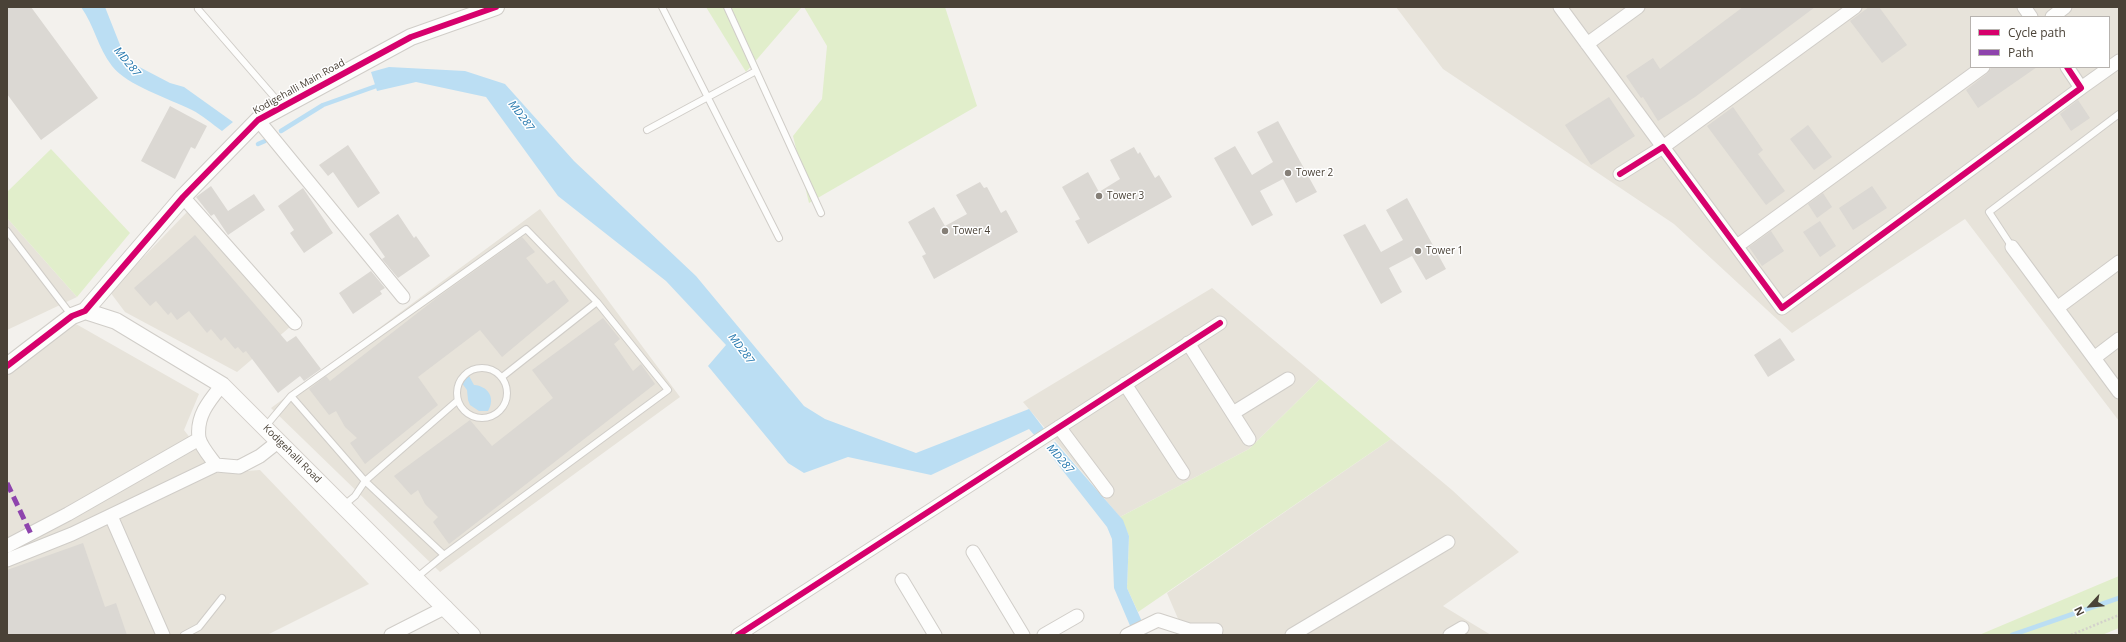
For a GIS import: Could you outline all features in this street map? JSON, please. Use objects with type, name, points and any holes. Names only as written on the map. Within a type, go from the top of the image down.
[{"type":"street","name":"Kodigehalli Main Road","points":[[7,366],[32,346],[79,313],[183,197],[258,120],[411,37],[496,7]]},
{"type":"street","points":[[1560,7],[1782,308],[2109,68]]},
{"type":"street","points":[[1587,44],[1638,7]]},
{"type":"street","points":[[1620,174],[1663,147],[1855,7]]},
{"type":"street","points":[[2024,7],[2030,16]]},
{"type":"street","points":[[2053,16],[2065,7]]},
{"type":"street","points":[[2110,67],[2119,61]]},
{"type":"street","points":[[1737,246],[1982,68]]},
{"type":"street","points":[[2068,68],[2081,88]]},
{"type":"street","points":[[258,120],[403,297]]},
{"type":"street","points":[[183,197],[295,323]]},
{"type":"street","points":[[2012,247],[2119,392]]},
{"type":"street","points":[[2057,308],[2119,262]]},
{"type":"street","name":"Kodigehalli Road","points":[[79,313],[116,321],[222,385],[446,607],[472,635]]},
{"type":"street","points":[[738,635],[1220,323]]},
{"type":"street","points":[[2094,358],[2119,339]]},
{"type":"street","points":[[1188,344],[1250,439]]},
{"type":"street","points":[[7,354],[32,346]]},
{"type":"street","points":[[1233,413],[1288,379]]},
{"type":"street","points":[[1125,384],[1183,473]]},
{"type":"street","points":[[216,465],[199,439],[200,419],[206,403],[222,385]]},
{"type":"street","points":[[1059,427],[1107,492]]},
{"type":"street","points":[[7,546],[62,517],[199,439]]},
{"type":"street","points":[[7,560],[72,534],[216,465],[239,467],[260,456],[278,441]]},
{"type":"street","points":[[111,516],[163,635]]},
{"type":"street","points":[[1292,635],[1448,542]]},
{"type":"street","points":[[973,552],[1023,635]]},
{"type":"street","points":[[902,580],[935,635]]},
{"type":"street","points":[[391,635],[446,607]]},
{"type":"street","points":[[1044,635],[1077,616]]},
{"type":"street","points":[[1127,635],[1158,620],[1189,630],[1216,630],[1215,635]]},
{"type":"street","points":[[1450,635],[1462,628]]},
{"type":"lane","points":[[662,7],[780,238]]},
{"type":"lane","points":[[727,7],[821,213]]},
{"type":"lane","points":[[198,9],[283,107]]},
{"type":"lane","points":[[647,130],[756,70]]},
{"type":"lane","points":[[2012,247],[1989,212],[2119,114]]},
{"type":"lane","points":[[265,427],[291,396],[526,229],[597,302],[668,390],[444,555],[416,578]]},
{"type":"lane","points":[[7,231],[79,313]]},
{"type":"lane","points":[[502,377],[597,302]]},
{"type":"lane","points":[[487,368],[495,371],[502,377],[507,389],[506,401],[503,408],[490,418],[474,418],[468,415],[457,401],[458,384],[462,376],[469,371],[487,368]]},
{"type":"lane","points":[[291,396],[365,481],[444,555]]},
{"type":"lane","points":[[344,506],[355,496],[365,481],[457,401]]},
{"type":"lane","points":[[184,635],[199,627],[222,598]]},
{"type":"path","points":[[2071,635],[2119,616]]},
{"type":"shaded area","points":[[1396,7],[2119,7],[2119,421],[1965,219],[1792,333],[1674,224],[1443,69]]},
{"type":"shaded area","points":[[540,209],[680,397],[440,572],[271,408]]},
{"type":"shaded area","points":[[187,212],[290,327],[237,372],[125,312],[110,292]]},
{"type":"shaded area","points":[[7,218],[77,297],[7,330]]},
{"type":"shaded area","points":[[1212,288],[1320,379],[1249,449],[1120,517],[1023,402]]},
{"type":"shaded area","points":[[76,324],[199,394],[184,430],[217,473],[260,470],[369,584],[267,635],[7,635],[7,374]]},
{"type":"shaded area","points":[[1391,439],[1452,490],[1519,552],[1443,606],[1491,635],[1185,635],[1167,593]]},
{"type":"green space","points":[[706,7],[802,7],[746,72]]},
{"type":"green space","points":[[804,7],[945,7],[977,106],[809,203],[793,136],[822,99],[827,46]]},
{"type":"green space","points":[[51,149],[130,233],[77,297],[7,218],[7,192]]},
{"type":"green space","points":[[1320,379],[1391,439],[1138,612],[1127,588],[1129,536],[1120,517],[1249,449]]},
{"type":"green space","points":[[2119,576],[2119,628],[2102,635],[1979,635]]},
{"type":"water","points":[[81,7],[105,7],[126,60],[170,83],[184,87],[233,122],[222,131],[196,112],[128,80],[112,66],[107,59]]},
{"type":"water","points":[[389,67],[465,71],[505,84],[574,161],[696,276],[804,406],[825,419],[916,453],[1029,409],[1045,430],[1035,436],[1029,429],[931,475],[848,457],[804,473],[788,463],[708,366],[726,345],[666,281],[558,196],[486,97],[416,82],[377,91],[371,72]]},
{"type":"water","points":[[469,376],[474,385],[487,390],[491,397],[488,411],[479,411],[470,405],[467,390],[461,382]]},
{"type":"water","points":[[1055,442],[1123,520],[1129,536],[1127,588],[1148,635],[1134,635],[1114,588],[1112,539],[1107,527],[1045,448]]},
{"type":"building","points":[[7,7],[31,7],[98,98],[41,140],[7,94]]},
{"type":"building","points":[[1743,7],[1815,7],[1695,97],[1658,121],[1643,97],[1641,98],[1626,76],[1653,58],[1660,69]]},
{"type":"building","points":[[1869,7],[1879,7],[1907,45],[1882,63],[1850,21]]},
{"type":"building","points":[[1991,68],[2036,68],[1978,108],[1966,90],[1988,73]]},
{"type":"building","points":[[1609,97],[1635,136],[1591,165],[1565,125]]},
{"type":"building","points":[[2078,100],[2090,118],[2071,131],[2060,114]]},
{"type":"building","points":[[170,106],[207,126],[195,149],[191,147],[175,179],[141,161]]},
{"type":"building","points":[[1733,107],[1763,150],[1758,154],[1785,191],[1766,205],[1707,126]]},
{"type":"building","name":"Tower 2","points":[[1278,121],[1317,192],[1296,203],[1283,179],[1260,191],[1273,215],[1252,226],[1214,158],[1235,146],[1252,175],[1273,162],[1257,132]]},
{"type":"building","points":[[1808,125],[1832,157],[1814,170],[1790,139]]},
{"type":"building","points":[[348,145],[380,193],[358,208],[333,172],[328,176],[319,165]]},
{"type":"building","name":"Tower 3","points":[[1134,147],[1138,154],[1140,152],[1155,178],[1159,175],[1172,197],[1088,244],[1075,221],[1080,219],[1062,187],[1088,172],[1099,192],[1120,179],[1110,160]]},
{"type":"building","name":"Tower 4","points":[[980,182],[984,188],[987,187],[1001,213],[1006,210],[1018,232],[934,279],[922,256],[926,254],[908,222],[934,207],[945,226],[967,214],[956,195]]},
{"type":"building","points":[[211,186],[228,211],[254,194],[265,210],[228,235],[214,214],[211,216],[196,197]]},
{"type":"building","points":[[1872,186],[1887,208],[1853,230],[1839,208]]},
{"type":"building","points":[[303,188],[333,233],[304,253],[290,233],[294,230],[278,206]]},
{"type":"building","points":[[1823,193],[1832,207],[1817,218],[1808,204]]},
{"type":"building","name":"Tower 1","points":[[1407,198],[1446,269],[1426,280],[1412,256],[1389,268],[1402,292],[1381,304],[1343,235],[1365,224],[1381,252],[1403,240],[1386,210]]},
{"type":"building","points":[[398,214],[414,238],[416,236],[430,256],[398,278],[382,259],[385,257],[369,234]]},
{"type":"building","points":[[1820,221],[1836,246],[1820,257],[1803,232]]},
{"type":"building","points":[[1771,231],[1784,251],[1762,266],[1749,247]]},
{"type":"building","points":[[195,235],[287,342],[296,336],[321,369],[304,381],[300,376],[278,393],[246,351],[243,353],[238,347],[235,349],[225,337],[221,341],[211,329],[207,333],[189,311],[177,320],[171,312],[168,315],[156,301],[150,306],[134,288]]},
{"type":"building","points":[[522,237],[535,252],[526,258],[547,284],[554,280],[569,301],[502,357],[480,330],[418,377],[438,405],[365,464],[350,443],[357,438],[345,427],[336,411],[329,415],[309,389],[326,376],[330,381],[438,297]]},
{"type":"building","points":[[371,271],[385,288],[380,291],[382,294],[353,314],[339,293]]},
{"type":"building","points":[[603,318],[620,339],[614,344],[633,371],[641,364],[655,384],[449,544],[433,522],[438,517],[425,504],[418,490],[411,495],[394,476],[470,420],[492,446],[553,398],[532,370]]},
{"type":"building","points":[[1780,338],[1795,360],[1768,377],[1754,355]]},
{"type":"building","points":[[83,543],[105,607],[116,603],[127,635],[7,635],[7,570]]},
{"type":"waterway","name":"MD287","points":[[281,131],[323,105],[382,84]]},
{"type":"waterway","name":"MD287","points":[[258,144],[265,141]]},
{"type":"waterway","points":[[2012,635],[2119,598]]},
{"type":"marked path","points":[[7,483],[31,534]]},
{"type":"cycle path","points":[[7,366],[72,316],[85,311],[183,197],[258,120],[411,37],[496,7]]},
{"type":"cycle path","points":[[1620,174],[1663,147],[1782,308],[2081,88],[2068,68]]},
{"type":"cycle path","points":[[738,635],[1220,323]]},
{"type":"place","name":"Tower 2","points":[[1288,173]]},
{"type":"place","name":"Tower 3","points":[[1099,196]]},
{"type":"place","name":"Tower 4","points":[[945,231]]},
{"type":"place","name":"Tower 1","points":[[1418,251]]}]
